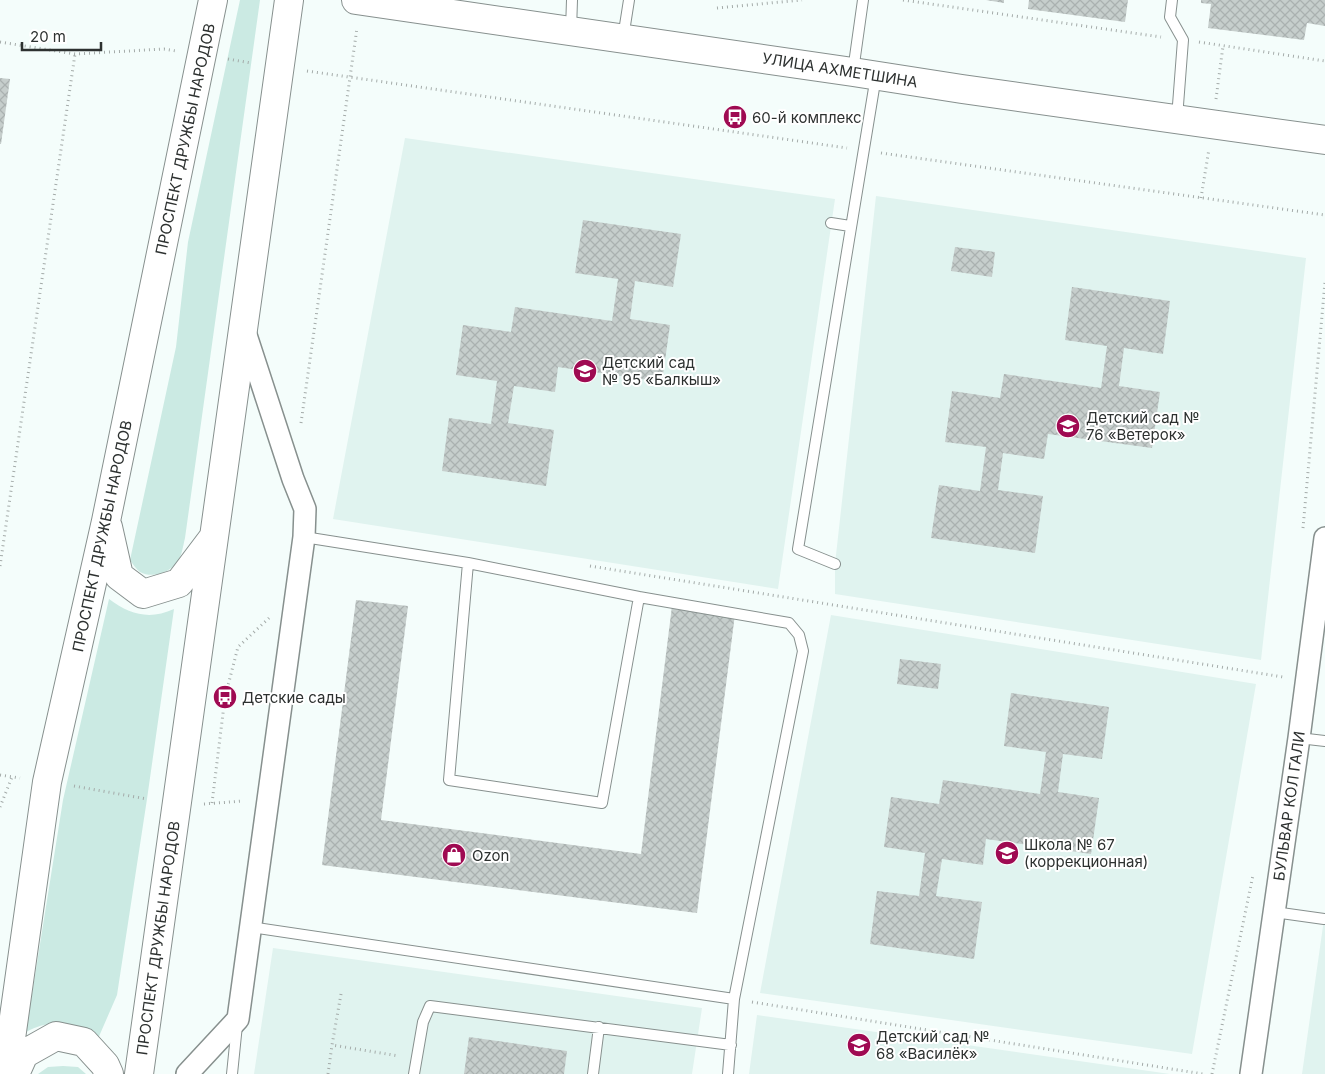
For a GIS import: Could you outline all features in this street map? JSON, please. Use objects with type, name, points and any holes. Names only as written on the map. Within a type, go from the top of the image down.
[{"type":"main road","name":"ПРОСПЕКТ ДРУЖБЫ НАРОДОВ","points":[[6,1074],[47,782],[106,520],[213,0]]},
{"type":"main road","name":"ПРОСПЕКТ ДРУЖБЫ НАРОДОВ","points":[[139,1074],[290,0]]},
{"type":"main road","name":"УЛИЦА АХМЕТШИНА","points":[[356,0],[1325,140]]},
{"type":"main road","points":[[106,520],[119,576],[144,594],[179,583],[214,537]]},
{"type":"main road","points":[[15,1074],[24,1054],[56,1036],[84,1042],[106,1065],[108,1074]]},
{"type":"street","points":[[187,1074],[238,1019],[304,537],[305,509],[293,479],[244,326]]},
{"type":"street","name":"БУЛЬВАР КОЛ ГАЛИ","points":[[1250,1074],[1299,738],[1325,538]]},
{"type":"lane","points":[[571,31],[572,0]]},
{"type":"lane","points":[[623,38],[629,0]]},
{"type":"lane","points":[[835,564],[798,549],[850,226],[864,151],[865,74],[863,0]]},
{"type":"lane","points":[[1172,0],[1170,17],[1183,40],[1177,119]]},
{"type":"lane","points":[[831,223],[850,226]]},
{"type":"lane","points":[[304,537],[468,563],[639,597],[789,622],[799,635],[803,651],[734,999],[728,1074]]},
{"type":"lane","points":[[468,563],[449,780],[602,803],[639,597]]},
{"type":"lane","points":[[1299,738],[1325,741]]},
{"type":"lane","points":[[1274,912],[1324,919]]},
{"type":"lane","points":[[251,927],[734,999]]},
{"type":"lane","points":[[414,1074],[423,1022],[430,1006],[731,1045]]},
{"type":"lane","points":[[232,1074],[238,1019]]},
{"type":"lane","points":[[593,1074],[599,1027]]},
{"type":"path","points":[[716,8],[802,0]]},
{"type":"path","points":[[903,0],[1325,60]]},
{"type":"path","points":[[0,42],[75,54],[164,49],[178,51]]},
{"type":"path","points":[[0,566],[75,54]]},
{"type":"path","points":[[228,59],[251,63]]},
{"type":"path","points":[[306,71],[1325,215]]},
{"type":"path","points":[[1302,532],[1325,282]]},
{"type":"path","points":[[589,566],[1290,678]]},
{"type":"path","points":[[212,803],[225,697],[238,647],[273,614]]},
{"type":"path","points":[[0,807],[12,777]]},
{"type":"path","points":[[67,785],[147,799]]},
{"type":"path","points":[[203,804],[243,801]]},
{"type":"path","points":[[1212,1074],[1254,870]]},
{"type":"path","points":[[328,1074],[341,994]]},
{"type":"path","points":[[734,999],[1203,1074]]},
{"type":"path","points":[[332,1045],[417,1059]]},
{"type":"shaded area","name":"Детский сад № 95 «Балкыш»","points":[[405,138],[835,199],[778,589],[333,519]]},
{"type":"shaded area","name":"Детский сад № 76 «Ветерок»","points":[[876,196],[1306,258],[1261,660],[835,594],[835,564]]},
{"type":"shaded area","name":"Школа № 67 (коррекционная)","points":[[831,615],[1256,684],[1192,1054],[760,993]]},
{"type":"shaded area","points":[[1325,913],[1325,1074],[1302,1074],[1324,919]]},
{"type":"shaded area","points":[[273,948],[702,1008],[692,1074],[254,1074]]},
{"type":"shaded area","name":"Детский сад № 68 «Василёк»","points":[[757,1015],[1170,1074],[749,1074]]},
{"type":"green space","points":[[240,0],[260,0],[185,538],[180,556],[175,565],[161,573],[150,575],[140,572],[130,560],[176,347],[188,242]]},
{"type":"green space","points":[[109,599],[125,609],[140,614],[157,614],[174,609],[117,995],[97,1041],[62,1025],[46,1025],[26,1032],[63,800]]},
{"type":"green space","points":[[48,1067],[78,1067],[86,1074],[38,1074]]},
{"type":"building","points":[[986,0],[1004,0],[1004,3]]},
{"type":"building","points":[[1029,0],[1128,0],[1125,22],[1028,9]]},
{"type":"building","points":[[1201,0],[1325,0],[1325,26],[1307,23],[1304,40],[1208,28],[1211,4],[1201,3]]},
{"type":"building","points":[[0,78],[10,79],[1,144],[0,144]]},
{"type":"building","points":[[583,220],[681,234],[673,287],[635,281],[630,319],[670,325],[662,382],[558,367],[555,392],[514,386],[508,423],[554,430],[546,486],[442,471],[449,418],[491,424],[497,381],[456,375],[463,325],[511,332],[515,307],[612,321],[618,279],[575,273]]},
{"type":"building","points":[[955,247],[995,252],[992,277],[951,271]]},
{"type":"building","points":[[1072,287],[1170,301],[1163,354],[1124,348],[1119,386],[1160,392],[1152,448],[1048,434],[1044,459],[1003,453],[998,490],[1043,496],[1035,553],[931,538],[939,485],[980,491],[986,447],[945,442],[952,391],[1000,398],[1004,374],[1101,388],[1107,346],[1065,340]]},
{"type":"building","points":[[356,600],[408,606],[381,820],[641,854],[672,606],[735,614],[697,913],[322,865]]},
{"type":"building","points":[[900,659],[941,664],[938,689],[897,684]]},
{"type":"building","points":[[1011,693],[1109,707],[1102,759],[1063,754],[1058,792],[1099,798],[1091,854],[986,839],[983,865],[942,859],[936,896],[982,902],[974,959],[870,944],[877,891],[919,896],[925,853],[884,847],[891,797],[939,804],[943,780],[1040,794],[1046,752],[1004,746]]},
{"type":"building","points":[[469,1037],[567,1051],[564,1074],[464,1074]]},
{"type":"place","name":"60-й комплекс","points":[[735,117]]},
{"type":"place","name":"Детский сад № 95 «Балкыш»","points":[[585,371]]},
{"type":"place","name":"Детский сад № 76 «Ветерок»","points":[[1068,426]]},
{"type":"place","name":"Детские сады","points":[[225,697]]},
{"type":"place","name":"Школа № 67 (коррекционная)","points":[[1007,853]]},
{"type":"place","name":"Ozon","points":[[454,855]]},
{"type":"place","name":"Детский сад № 68 «Василёк»","points":[[859,1045]]}]
